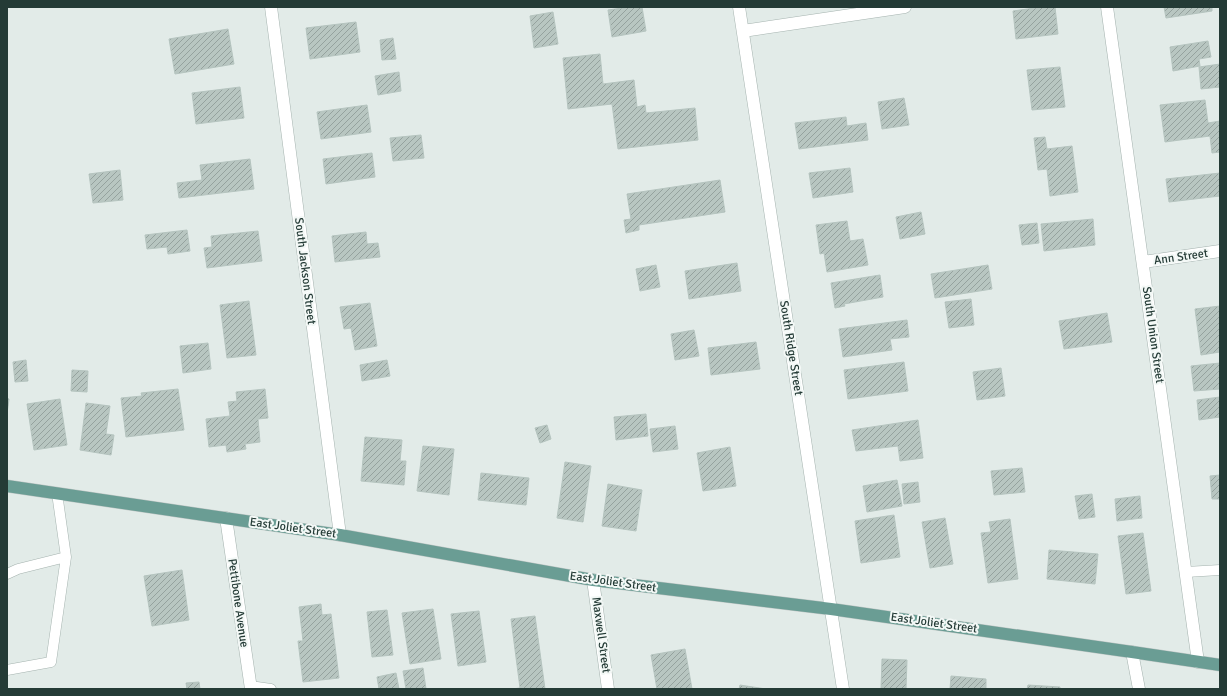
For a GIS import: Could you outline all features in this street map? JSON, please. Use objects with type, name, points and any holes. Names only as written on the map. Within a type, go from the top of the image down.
[{"type":"main road","name":"East Joliet Street","points":[[7,486],[340,535],[593,580],[831,609],[1220,665]]},
{"type":"street","name":"South Jackson Street","points":[[271,7],[340,535]]},
{"type":"street","name":"South Ridge Street","points":[[740,7],[843,689]]},
{"type":"street","points":[[743,31],[905,7]]},
{"type":"street","name":"South Union Street","points":[[1107,7],[1198,662]]},
{"type":"street","name":"Ann Street","points":[[1143,262],[1220,251]]},
{"type":"street","name":"Pettibone Avenue","points":[[226,518],[250,688]]},
{"type":"street","name":"Maxwell Street","points":[[593,580],[608,689]]},
{"type":"street","points":[[1132,652],[1138,689]]},
{"type":"lane","points":[[7,670],[51,662],[66,557],[57,493]]},
{"type":"lane","points":[[7,574],[18,569],[66,557]]},
{"type":"lane","points":[[1186,572],[1220,570]]},
{"type":"lane","points":[[250,688],[271,689]]},
{"type":"building","points":[[642,7],[646,31],[612,37],[608,10]]},
{"type":"building","points":[[1042,7],[1055,7],[1058,34],[1016,39],[1013,11]]},
{"type":"building","points":[[1164,7],[1212,7],[1212,11],[1166,18]]},
{"type":"building","points":[[553,12],[558,44],[534,48],[530,16]]},
{"type":"building","points":[[356,22],[360,52],[310,59],[306,28]]},
{"type":"building","points":[[228,29],[234,64],[175,74],[169,39]]},
{"type":"building","points":[[393,38],[396,59],[382,60],[380,40]]},
{"type":"building","points":[[1208,41],[1211,57],[1199,59],[1200,66],[1173,71],[1170,47]]},
{"type":"building","points":[[600,54],[603,84],[634,80],[637,107],[645,105],[646,113],[695,108],[698,140],[618,149],[612,104],[568,109],[563,58]]},
{"type":"building","points":[[1220,64],[1220,87],[1201,89],[1199,67]]},
{"type":"building","points":[[1060,67],[1065,107],[1032,110],[1027,70]]},
{"type":"building","points":[[399,72],[401,91],[378,95],[375,76]]},
{"type":"building","points":[[240,87],[244,118],[196,124],[192,93]]},
{"type":"building","points":[[904,98],[909,125],[882,129],[878,102]]},
{"type":"building","points":[[1205,100],[1208,123],[1220,121],[1220,152],[1212,153],[1210,136],[1165,142],[1160,105]]},
{"type":"building","points":[[367,105],[371,132],[321,139],[317,112]]},
{"type":"building","points":[[846,117],[847,126],[866,123],[868,140],[799,149],[795,123]]},
{"type":"building","points":[[421,135],[424,158],[393,161],[390,138]]},
{"type":"building","points":[[1045,137],[1047,149],[1072,146],[1078,192],[1050,196],[1047,169],[1038,170],[1034,138]]},
{"type":"building","points":[[372,153],[375,177],[326,184],[323,159]]},
{"type":"building","points":[[250,159],[254,189],[179,198],[177,183],[202,180],[200,165]]},
{"type":"building","points":[[850,168],[853,192],[813,198],[809,173]]},
{"type":"building","points":[[120,170],[123,200],[93,203],[89,174]]},
{"type":"building","points":[[1220,173],[1220,196],[1169,202],[1166,179]]},
{"type":"building","points":[[720,180],[725,212],[639,225],[639,230],[626,233],[624,220],[631,219],[627,194]]},
{"type":"building","points":[[921,212],[925,234],[900,239],[896,217]]},
{"type":"building","points":[[1093,219],[1095,245],[1044,251],[1041,224]]},
{"type":"building","points":[[847,221],[850,241],[863,239],[868,265],[827,272],[824,253],[820,254],[816,225]]},
{"type":"building","points":[[1037,223],[1039,243],[1022,245],[1019,225]]},
{"type":"building","points":[[187,230],[190,251],[168,254],[167,247],[147,249],[145,235]]},
{"type":"building","points":[[258,231],[262,261],[207,268],[204,248],[212,247],[211,236]]},
{"type":"building","points":[[366,232],[367,244],[378,243],[380,257],[335,262],[332,236]]},
{"type":"building","points":[[737,263],[741,291],[689,299],[685,271]]},
{"type":"building","points":[[656,265],[660,287],[640,291],[636,269]]},
{"type":"building","points":[[988,265],[992,289],[935,298],[931,274]]},
{"type":"building","points":[[880,275],[883,297],[844,304],[845,306],[835,308],[831,283]]},
{"type":"building","points":[[971,299],[974,325],[949,328],[945,302]]},
{"type":"building","points":[[249,301],[256,355],[227,358],[220,305]]},
{"type":"building","points":[[370,303],[377,346],[355,350],[351,328],[344,329],[340,307]]},
{"type":"building","points":[[1220,306],[1220,352],[1201,355],[1195,309]]},
{"type":"building","points":[[1107,313],[1112,342],[1064,349],[1059,321]]},
{"type":"building","points":[[907,320],[909,337],[890,339],[892,350],[843,357],[839,329]]},
{"type":"building","points":[[694,330],[699,356],[675,360],[671,334]]},
{"type":"building","points":[[756,342],[760,369],[711,375],[708,348]]},
{"type":"building","points":[[208,343],[211,369],[183,373],[180,346]]},
{"type":"building","points":[[26,360],[28,381],[15,382],[13,362]]},
{"type":"building","points":[[387,360],[390,376],[362,381],[360,365]]},
{"type":"building","points":[[904,362],[908,391],[848,399],[844,370]]},
{"type":"building","points":[[1220,363],[1220,389],[1194,391],[1191,366]]},
{"type":"building","points":[[1001,368],[1005,396],[977,400],[973,372]]},
{"type":"building","points":[[72,370],[88,371],[87,392],[71,391]]},
{"type":"building","points":[[178,389],[184,430],[126,437],[121,398],[142,396],[141,393]]},
{"type":"building","points":[[265,389],[268,418],[258,419],[260,442],[245,444],[246,449],[227,452],[226,445],[209,447],[206,419],[230,416],[228,402],[237,401],[236,392]]},
{"type":"building","points":[[1220,397],[1220,417],[1199,420],[1197,400]]},
{"type":"building","points":[[7,398],[9,399],[7,414]]},
{"type":"building","points":[[60,399],[67,445],[34,450],[27,404]]},
{"type":"building","points":[[86,403],[110,406],[106,434],[114,435],[111,455],[80,450]]},
{"type":"building","points":[[646,414],[648,436],[616,440],[614,417]]},
{"type":"building","points":[[918,420],[923,458],[900,461],[898,446],[856,451],[852,430]]},
{"type":"building","points":[[547,425],[551,439],[540,443],[535,428]]},
{"type":"building","points":[[675,426],[678,449],[653,452],[650,429]]},
{"type":"building","points":[[365,437],[402,440],[400,461],[406,461],[404,485],[361,481]]},
{"type":"building","points":[[423,446],[454,449],[449,495],[417,491]]},
{"type":"building","points":[[730,447],[736,486],[703,491],[697,453]]},
{"type":"building","points":[[565,462],[591,466],[583,522],[557,518]]},
{"type":"building","points":[[1022,468],[1025,492],[994,495],[991,471]]},
{"type":"building","points":[[481,473],[529,478],[526,505],[478,500]]},
{"type":"building","points":[[1220,475],[1220,499],[1212,499],[1210,476]]},
{"type":"building","points":[[897,480],[902,506],[867,512],[863,486]]},
{"type":"building","points":[[918,482],[920,502],[904,504],[902,484]]},
{"type":"building","points":[[608,484],[642,490],[636,531],[602,526]]},
{"type":"building","points":[[1092,494],[1095,517],[1079,519],[1075,496]]},
{"type":"building","points":[[1140,496],[1142,518],[1117,521],[1115,499]]},
{"type":"building","points":[[894,515],[900,557],[861,563],[855,521]]},
{"type":"building","points":[[945,518],[953,564],[930,568],[922,522]]},
{"type":"building","points":[[1010,519],[1018,579],[988,583],[981,533],[991,532],[989,522]]},
{"type":"building","points":[[1143,533],[1151,591],[1126,594],[1118,536]]},
{"type":"building","points":[[1049,550],[1098,554],[1095,584],[1047,579]]},
{"type":"building","points":[[182,570],[189,620],[152,626],[144,576]]},
{"type":"building","points":[[321,604],[322,615],[331,614],[339,678],[303,682],[298,641],[303,641],[299,607]]},
{"type":"building","points":[[433,609],[441,659],[410,664],[402,613]]},
{"type":"building","points":[[387,610],[393,655],[372,657],[367,612]]},
{"type":"building","points":[[479,611],[486,662],[458,666],[451,614]]},
{"type":"building","points":[[535,616],[545,689],[512,689],[520,688],[511,619]]},
{"type":"building","points":[[685,649],[692,689],[657,689],[651,655]]},
{"type":"building","points":[[882,659],[907,660],[906,689],[881,689]]},
{"type":"building","points":[[423,668],[426,689],[406,689],[403,671]]},
{"type":"building","points":[[396,673],[399,689],[379,689],[377,677]]},
{"type":"building","points":[[951,676],[986,679],[986,689],[950,689]]},
{"type":"building","points":[[199,682],[200,689],[187,689],[186,683]]},
{"type":"building","points":[[740,685],[766,689],[739,689]]},
{"type":"building","points":[[1028,685],[1060,687],[1060,689],[1027,689]]}]
